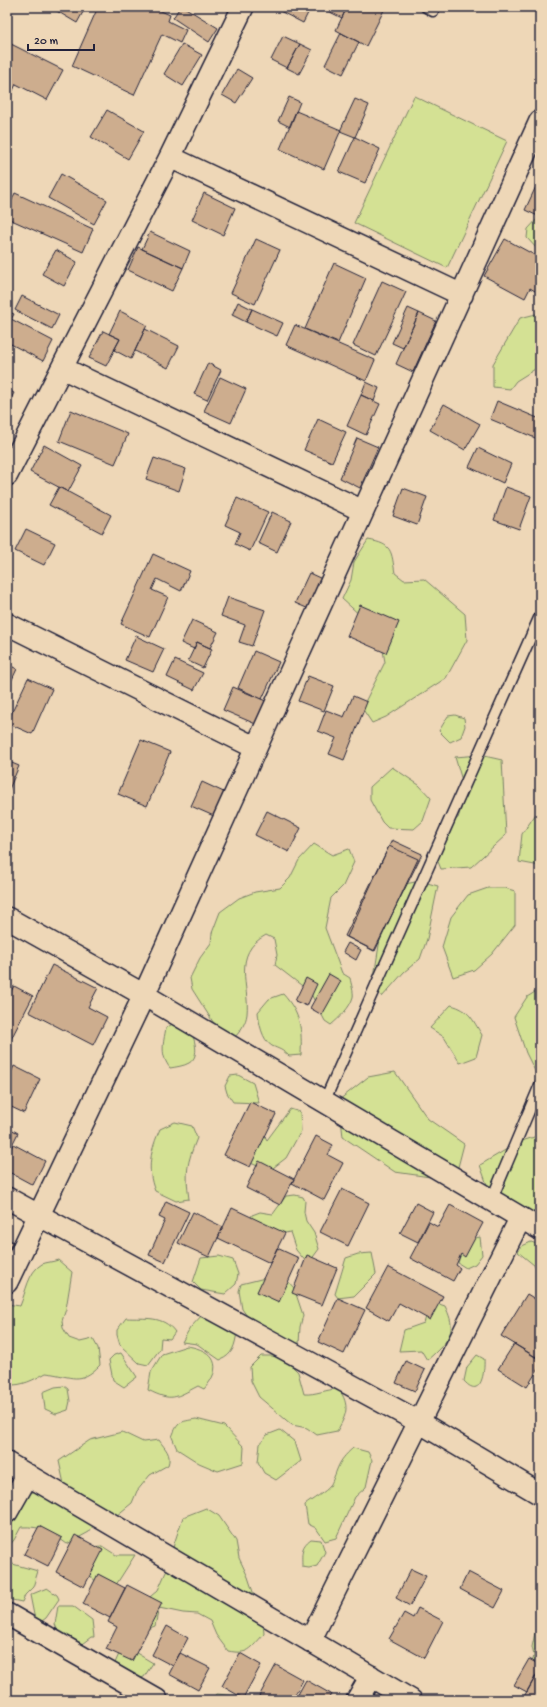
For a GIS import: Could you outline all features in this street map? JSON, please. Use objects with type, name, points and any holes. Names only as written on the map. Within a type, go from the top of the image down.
[{"type":"street","points":[[7,475],[170,157],[243,7]]},
{"type":"street","points":[[7,1282],[144,994],[540,121]]},
{"type":"street","points":[[170,157],[462,295]]},
{"type":"street","points":[[62,368],[363,511]]},
{"type":"street","points":[[7,624],[256,748]]},
{"type":"street","points":[[7,918],[144,994],[520,1219],[540,1229]]},
{"type":"street","points":[[7,1198],[419,1422],[540,1494]]},
{"type":"street","points":[[310,1641],[520,1219]]},
{"type":"street","points":[[7,1463],[412,1700]]},
{"type":"street","points":[[7,1512],[28,1476]]},
{"type":"street","points":[[7,1614],[157,1700]]},
{"type":"street","points":[[357,1700],[371,1676]]},
{"type":"lane","points":[[324,1102],[540,616]]},
{"type":"lane","points":[[491,1201],[540,1085]]},
{"type":"green space","points":[[414,96],[507,141],[447,268],[354,223]]},
{"type":"green space","points":[[540,216],[540,250],[538,250],[527,238],[528,229]]},
{"type":"green space","points":[[540,313],[540,366],[516,381],[510,389],[493,387],[493,364],[520,318]]},
{"type":"green space","points":[[368,540],[386,546],[393,559],[395,573],[404,580],[424,579],[465,614],[467,640],[446,678],[386,717],[372,723],[362,708],[385,662],[380,633],[342,599],[351,580],[354,562]]},
{"type":"green space","points":[[455,715],[464,718],[465,726],[461,737],[450,742],[439,731],[448,716]]},
{"type":"green space","points":[[480,755],[502,760],[506,835],[471,867],[441,869],[434,852],[442,827],[458,818],[466,794],[455,757]]},
{"type":"green space","points":[[392,767],[419,785],[431,798],[423,821],[414,829],[388,828],[382,822],[370,800],[370,787]]},
{"type":"green space","points":[[540,808],[540,866],[519,862],[522,834]]},
{"type":"green space","points":[[314,844],[332,855],[349,849],[354,862],[343,886],[331,898],[325,928],[342,973],[350,978],[353,993],[352,1001],[344,1012],[331,1025],[325,1021],[310,992],[275,965],[277,955],[274,939],[266,935],[255,943],[249,951],[245,961],[244,971],[247,1014],[242,1027],[234,1038],[213,1022],[192,989],[190,978],[200,958],[211,943],[212,933],[220,912],[239,898],[255,892],[280,888],[290,878],[299,860]]},
{"type":"green space","points":[[420,881],[438,886],[427,939],[420,959],[404,972],[382,997],[373,983],[380,939],[395,886]]},
{"type":"green space","points":[[488,888],[505,888],[515,891],[515,925],[492,954],[474,970],[453,977],[442,947],[451,917],[468,895]]},
{"type":"green space","points":[[540,989],[540,1081],[526,1053],[514,1017],[527,997]]},
{"type":"green space","points":[[283,994],[294,1008],[297,1015],[301,1037],[301,1055],[289,1056],[283,1051],[272,1046],[263,1036],[258,1012],[269,999]]},
{"type":"green space","points":[[451,1005],[467,1012],[482,1035],[476,1057],[460,1063],[444,1037],[430,1028]]},
{"type":"green space","points":[[174,1023],[190,1029],[195,1042],[196,1052],[193,1060],[189,1063],[170,1068],[165,1059],[163,1044],[166,1028]]},
{"type":"green space","points":[[395,1072],[428,1119],[464,1144],[457,1171],[430,1177],[395,1172],[343,1137],[339,1100],[368,1077]]},
{"type":"green space","points":[[238,1075],[253,1083],[259,1103],[233,1102],[227,1093],[225,1086],[230,1076]]},
{"type":"green space","points":[[290,1109],[300,1112],[301,1131],[286,1158],[269,1171],[246,1161],[263,1133],[267,1140]]},
{"type":"green space","points":[[175,1122],[192,1126],[197,1138],[191,1154],[187,1174],[189,1199],[176,1201],[155,1191],[152,1183],[150,1167],[154,1144],[160,1129]]},
{"type":"green space","points":[[540,1135],[540,1216],[497,1213],[480,1165],[519,1142]]},
{"type":"green space","points":[[295,1195],[303,1197],[305,1201],[304,1212],[306,1221],[314,1233],[319,1249],[308,1264],[296,1250],[290,1232],[275,1235],[251,1219],[252,1215],[260,1212],[273,1214],[286,1196]]},
{"type":"green space","points":[[480,1237],[482,1255],[475,1264],[466,1268],[458,1263],[461,1253],[471,1239]]},
{"type":"green space","points":[[531,1242],[540,1245],[540,1270],[518,1252],[522,1246]]},
{"type":"green space","points":[[372,1253],[376,1274],[354,1296],[338,1298],[335,1294],[346,1258],[358,1254]]},
{"type":"green space","points":[[219,1256],[233,1260],[238,1274],[236,1284],[225,1294],[201,1290],[193,1282],[201,1258]]},
{"type":"green space","points":[[58,1260],[72,1272],[66,1309],[62,1321],[63,1328],[69,1338],[80,1342],[93,1339],[98,1348],[100,1365],[87,1376],[81,1378],[46,1373],[23,1383],[7,1385],[7,1304],[20,1306],[30,1277],[37,1268],[42,1264]]},
{"type":"green space","points":[[273,1276],[286,1279],[294,1288],[303,1315],[300,1327],[299,1344],[283,1349],[267,1344],[242,1309],[239,1291],[241,1284]]},
{"type":"green space","points":[[436,1303],[445,1306],[450,1319],[451,1329],[448,1339],[427,1360],[421,1350],[399,1351],[404,1330],[424,1323],[429,1308]]},
{"type":"green space","points":[[204,1313],[237,1332],[233,1349],[228,1355],[220,1360],[197,1344],[182,1342],[190,1328]]},
{"type":"green space","points":[[126,1318],[147,1318],[159,1320],[175,1332],[170,1339],[161,1338],[160,1349],[148,1365],[139,1363],[120,1345],[117,1330]]},
{"type":"green space","points":[[187,1346],[204,1351],[214,1361],[214,1374],[204,1389],[198,1386],[173,1397],[163,1396],[148,1390],[151,1372],[162,1354]]},
{"type":"green space","points":[[121,1353],[137,1377],[124,1387],[113,1380],[109,1360],[114,1355]]},
{"type":"green space","points":[[477,1355],[484,1359],[484,1371],[481,1382],[478,1386],[474,1387],[470,1386],[464,1381],[467,1367]]},
{"type":"green space","points":[[261,1356],[282,1356],[298,1372],[304,1394],[313,1394],[339,1389],[345,1400],[346,1410],[337,1431],[317,1435],[307,1428],[292,1425],[259,1397],[251,1381],[250,1367]]},
{"type":"green space","points":[[64,1386],[68,1389],[70,1401],[68,1410],[56,1414],[45,1409],[43,1392],[55,1387]]},
{"type":"green space","points":[[196,1419],[224,1426],[244,1447],[243,1463],[218,1471],[199,1463],[177,1449],[172,1437],[176,1428],[180,1423]]},
{"type":"green space","points":[[280,1430],[295,1442],[301,1461],[276,1480],[264,1473],[258,1462],[260,1444],[267,1435]]},
{"type":"green space","points":[[122,1432],[143,1442],[159,1440],[169,1458],[168,1465],[150,1475],[137,1491],[132,1503],[116,1516],[101,1515],[89,1532],[67,1544],[56,1536],[41,1529],[21,1527],[14,1540],[7,1548],[7,1501],[36,1491],[61,1492],[64,1484],[59,1461],[90,1440]]},
{"type":"green space","points":[[353,1448],[368,1452],[372,1460],[366,1487],[355,1497],[336,1538],[325,1541],[316,1528],[308,1524],[305,1505],[330,1486],[338,1466]]},
{"type":"green space","points":[[206,1508],[219,1516],[236,1541],[239,1558],[248,1577],[263,1622],[264,1634],[249,1650],[241,1652],[228,1651],[216,1635],[210,1621],[197,1614],[159,1608],[155,1626],[139,1632],[143,1603],[158,1590],[170,1563],[174,1544],[183,1517]]},
{"type":"green space","points":[[311,1539],[321,1540],[325,1552],[317,1566],[309,1568],[302,1567],[303,1548]]},
{"type":"green space","points":[[102,1546],[116,1555],[135,1555],[114,1588],[102,1587],[87,1573],[90,1547]]},
{"type":"green space","points":[[9,1563],[38,1571],[33,1587],[25,1595],[22,1602],[7,1599],[7,1564]]},
{"type":"green space","points":[[47,1588],[57,1595],[59,1599],[46,1618],[42,1621],[35,1620],[30,1595]]},
{"type":"green space","points":[[58,1606],[73,1606],[92,1620],[94,1637],[91,1637],[78,1647],[61,1640],[55,1624]]},
{"type":"green space","points":[[540,1630],[540,1700],[527,1678],[534,1656],[532,1647],[535,1633]]},
{"type":"green space","points":[[123,1645],[153,1663],[144,1677],[132,1681],[122,1676],[115,1663]]},
{"type":"green space","points":[[217,1694],[236,1696],[239,1698],[238,1700],[210,1700]]},
{"type":"building","points":[[50,7],[73,7],[83,12],[77,23]]},
{"type":"building","points":[[98,7],[152,7],[170,15],[168,21],[186,30],[180,43],[162,34],[134,95],[72,66]]},
{"type":"building","points":[[180,7],[184,7],[218,28],[209,42],[173,18]]},
{"type":"building","points":[[279,7],[311,7],[303,23],[278,10]]},
{"type":"building","points":[[320,7],[347,7],[342,18]]},
{"type":"building","points":[[347,7],[385,8],[366,46],[336,30]]},
{"type":"building","points":[[341,33],[359,42],[343,74],[325,65]]},
{"type":"building","points":[[283,36],[300,44],[287,68],[271,60]]},
{"type":"building","points":[[7,42],[63,70],[47,100],[16,84],[11,95],[7,93]]},
{"type":"building","points":[[182,44],[202,55],[183,86],[164,74]]},
{"type":"building","points":[[300,44],[312,50],[299,74],[287,68]]},
{"type":"building","points":[[237,69],[252,78],[236,103],[222,95]]},
{"type":"building","points":[[289,97],[300,102],[290,127],[278,121]]},
{"type":"building","points":[[355,99],[369,105],[355,137],[340,131]]},
{"type":"building","points":[[107,110],[144,131],[128,159],[91,137]]},
{"type":"building","points":[[296,111],[341,130],[324,169],[280,149]]},
{"type":"building","points":[[355,137],[380,149],[365,183],[339,172]]},
{"type":"building","points":[[61,174],[107,200],[94,224],[48,198]]},
{"type":"building","points":[[540,180],[540,217],[525,210]]},
{"type":"building","points":[[15,193],[93,229],[83,252],[7,218],[7,211]]},
{"type":"building","points":[[204,193],[235,208],[223,235],[192,220]]},
{"type":"building","points":[[150,232],[190,251],[183,268],[142,249]]},
{"type":"building","points":[[256,239],[280,250],[255,304],[231,293]]},
{"type":"building","points":[[505,239],[540,258],[540,294],[530,288],[525,298],[484,276]]},
{"type":"building","points":[[138,247],[183,268],[172,291],[128,270]]},
{"type":"building","points":[[56,250],[77,262],[64,286],[42,274]]},
{"type":"building","points":[[334,263],[366,278],[338,343],[305,329]]},
{"type":"building","points":[[382,281],[406,292],[376,356],[353,345]]},
{"type":"building","points":[[22,296],[59,315],[52,329],[15,310]]},
{"type":"building","points":[[238,302],[252,309],[246,322],[232,315]]},
{"type":"building","points":[[408,308],[419,313],[403,348],[392,343]]},
{"type":"building","points":[[252,309],[283,323],[277,336],[246,322]]},
{"type":"building","points":[[7,311],[14,314],[7,327]]},
{"type":"building","points":[[120,311],[147,325],[131,359],[114,350],[120,339],[109,334]]},
{"type":"building","points":[[419,313],[436,321],[413,372],[396,364]]},
{"type":"building","points":[[11,319],[53,341],[43,361],[7,342],[7,327]]},
{"type":"building","points":[[295,325],[375,360],[366,381],[286,345]]},
{"type":"building","points":[[145,329],[179,346],[168,368],[135,351]]},
{"type":"building","points":[[103,331],[120,339],[106,366],[89,358]]},
{"type":"building","points":[[208,363],[221,370],[207,400],[194,394]]},
{"type":"building","points":[[220,377],[246,389],[231,423],[204,411]]},
{"type":"building","points":[[366,382],[379,388],[374,401],[361,395]]},
{"type":"building","points":[[7,389],[14,393],[7,406]]},
{"type":"building","points":[[361,395],[380,404],[366,435],[347,426]]},
{"type":"building","points":[[497,401],[540,419],[540,440],[490,419]]},
{"type":"building","points":[[444,404],[480,424],[465,450],[430,430]]},
{"type":"building","points":[[71,410],[128,434],[115,464],[59,441]]},
{"type":"building","points":[[318,419],[346,432],[332,462],[304,450]]},
{"type":"building","points":[[357,438],[378,447],[360,488],[340,478]]},
{"type":"building","points":[[44,445],[82,466],[68,492],[30,472]]},
{"type":"building","points":[[478,448],[511,464],[503,483],[469,467]]},
{"type":"building","points":[[154,458],[186,469],[179,491],[146,479]]},
{"type":"building","points":[[59,487],[111,515],[102,533],[49,505]]},
{"type":"building","points":[[506,487],[531,496],[519,529],[494,520]]},
{"type":"building","points":[[403,488],[427,497],[417,525],[393,516]]},
{"type":"building","points":[[237,498],[268,512],[250,551],[235,544],[240,532],[225,525]]},
{"type":"building","points":[[272,512],[291,521],[277,552],[258,543]]},
{"type":"building","points":[[26,529],[55,543],[44,565],[15,551]]},
{"type":"building","points":[[153,554],[190,571],[181,591],[157,579],[152,590],[168,597],[150,637],[121,624]]},
{"type":"building","points":[[309,573],[322,579],[309,609],[295,603]]},
{"type":"building","points":[[228,597],[265,610],[252,646],[239,642],[245,625],[221,616]]},
{"type":"building","points":[[360,605],[399,622],[386,653],[347,636]]},
{"type":"building","points":[[192,620],[218,632],[210,648],[197,642],[194,649],[181,643]]},
{"type":"building","points":[[136,636],[164,649],[153,672],[125,660]]},
{"type":"building","points":[[197,642],[212,649],[203,668],[188,661]]},
{"type":"building","points":[[254,651],[279,662],[262,699],[238,688]]},
{"type":"building","points":[[175,660],[203,673],[194,690],[167,677]]},
{"type":"building","points":[[7,664],[17,669],[7,690]]},
{"type":"building","points":[[308,676],[334,686],[324,711],[298,701]]},
{"type":"building","points":[[28,678],[52,689],[32,734],[7,723]]},
{"type":"building","points":[[233,687],[268,702],[258,725],[223,710]]},
{"type":"building","points":[[353,696],[367,702],[344,760],[329,754],[336,738],[318,731],[326,710],[344,717]]},
{"type":"building","points":[[141,740],[170,752],[147,806],[118,794]]},
{"type":"building","points":[[7,761],[19,766],[7,794]]},
{"type":"building","points":[[202,782],[228,794],[216,817],[191,806]]},
{"type":"building","points":[[267,811],[301,828],[289,852],[255,835]]},
{"type":"building","points":[[392,840],[422,854],[374,951],[345,936]]},
{"type":"building","points":[[389,846],[418,859],[375,951],[347,937]]},
{"type":"building","points":[[348,943],[361,950],[356,960],[343,952]]},
{"type":"building","points":[[52,965],[98,988],[88,1007],[107,1017],[93,1045],[29,1012]]},
{"type":"building","points":[[329,974],[341,981],[322,1015],[310,1008]]},
{"type":"building","points":[[306,978],[317,984],[307,1006],[295,1001]]},
{"type":"building","points":[[14,986],[33,996],[7,1047],[7,998]]},
{"type":"building","points":[[14,1066],[40,1079],[24,1113],[7,1105],[7,1081]]},
{"type":"building","points":[[250,1102],[276,1114],[250,1167],[224,1155]]},
{"type":"building","points":[[7,1127],[18,1133],[9,1151],[7,1150]]},
{"type":"building","points":[[316,1136],[333,1145],[328,1155],[343,1163],[324,1200],[292,1183]]},
{"type":"building","points":[[13,1144],[45,1161],[33,1185],[7,1171],[7,1155]]},
{"type":"building","points":[[259,1161],[294,1179],[280,1205],[246,1188]]},
{"type":"building","points":[[342,1189],[369,1203],[348,1246],[320,1232]]},
{"type":"building","points":[[166,1201],[189,1212],[165,1262],[149,1255],[165,1220],[159,1217]]},
{"type":"building","points":[[416,1203],[433,1212],[418,1242],[400,1233]]},
{"type":"building","points":[[450,1205],[483,1223],[465,1257],[461,1254],[456,1265],[460,1268],[453,1281],[410,1258],[429,1222],[438,1227]]},
{"type":"building","points":[[232,1208],[285,1233],[270,1263],[218,1238]]},
{"type":"building","points":[[193,1212],[223,1227],[209,1257],[178,1243]]},
{"type":"building","points":[[7,1238],[13,1242],[7,1252]]},
{"type":"building","points":[[277,1248],[299,1258],[279,1302],[257,1292]]},
{"type":"building","points":[[307,1255],[337,1268],[322,1305],[292,1293]]},
{"type":"building","points":[[388,1267],[443,1296],[430,1320],[399,1303],[389,1321],[366,1308]]},
{"type":"building","points":[[527,1294],[540,1302],[540,1356],[538,1354],[536,1357],[501,1336]]},
{"type":"building","points":[[338,1298],[365,1310],[344,1354],[318,1342]]},
{"type":"building","points":[[514,1344],[540,1360],[540,1366],[527,1387],[498,1369]]},
{"type":"building","points":[[406,1361],[425,1370],[415,1391],[396,1383]]},
{"type":"building","points":[[39,1526],[62,1538],[48,1566],[24,1554]]},
{"type":"building","points":[[75,1535],[103,1550],[84,1587],[56,1572]]},
{"type":"building","points":[[411,1569],[426,1576],[410,1606],[396,1598]]},
{"type":"building","points":[[468,1572],[504,1591],[495,1608],[460,1589]]},
{"type":"building","points":[[98,1574],[125,1588],[110,1618],[83,1604]]},
{"type":"building","points":[[127,1585],[162,1603],[132,1661],[106,1649],[117,1627],[108,1622]]},
{"type":"building","points":[[418,1608],[443,1621],[424,1658],[389,1639],[404,1613],[413,1618]]},
{"type":"building","points":[[167,1626],[188,1638],[173,1666],[152,1655]]},
{"type":"building","points":[[180,1653],[210,1668],[198,1690],[169,1674]]},
{"type":"building","points":[[240,1653],[261,1665],[243,1698],[222,1686]]},
{"type":"building","points":[[529,1659],[540,1665],[540,1669],[527,1692],[514,1685]]},
{"type":"building","points":[[276,1665],[303,1680],[292,1700],[257,1700]]},
{"type":"building","points":[[538,1672],[540,1673],[540,1700],[522,1700]]},
{"type":"building","points":[[306,1680],[331,1694],[328,1700],[295,1700]]}]
